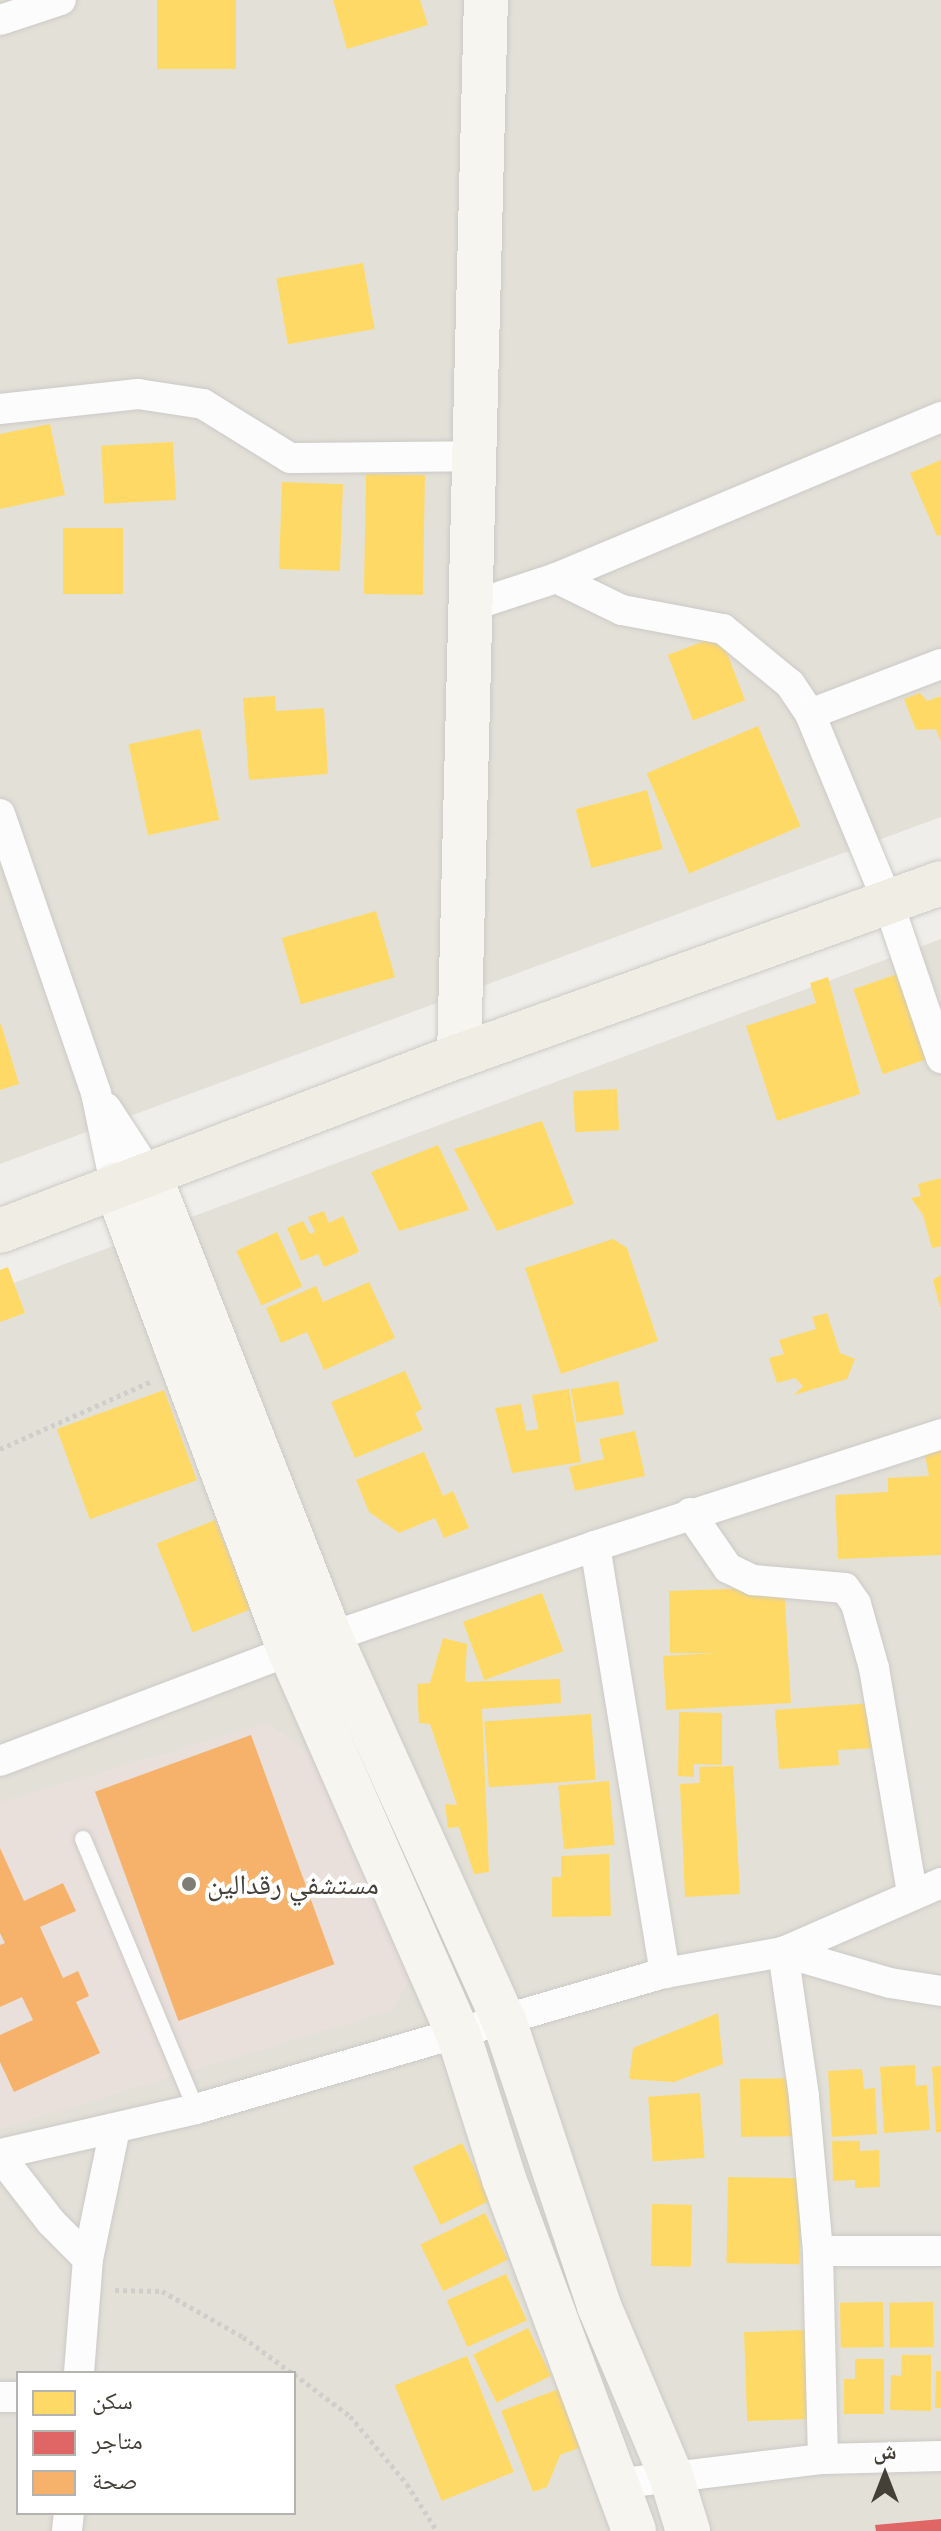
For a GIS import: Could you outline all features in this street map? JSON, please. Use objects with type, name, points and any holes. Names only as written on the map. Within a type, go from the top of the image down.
[{"type":"main road","points":[[0,1231],[459,1056],[941,883]]},
{"type":"street","points":[[0,20],[61,0]]},
{"type":"street","points":[[459,1056],[486,0]]},
{"type":"street","points":[[0,409],[138,394],[203,404],[290,458],[476,456]]},
{"type":"street","points":[[471,606],[556,578],[941,417]]},
{"type":"street","points":[[556,578],[622,610],[723,629],[778,671],[810,714],[888,902],[941,1058]]},
{"type":"street","points":[[810,714],[941,664]]},
{"type":"street","points":[[0,814],[96,1093],[331,1638],[505,2023],[599,2306],[671,2476],[688,2531]]},
{"type":"street","points":[[132,1179],[183,1367],[290,1651],[459,2036],[504,2179],[634,2531]]},
{"type":"street","points":[[0,1761],[290,1651],[690,1513],[941,1434]]},
{"type":"street","points":[[690,1513],[728,1568],[753,1580],[845,1588],[856,1604],[874,1668],[912,1892]]},
{"type":"street","points":[[595,1546],[665,1973]]},
{"type":"street","points":[[87,2274],[0,2155],[196,2109],[505,2023],[665,1973],[783,1952],[912,1892],[941,1883]]},
{"type":"street","points":[[783,1952],[890,1983],[941,1991]]},
{"type":"street","points":[[783,1952],[804,2096],[818,2251],[823,2459]]},
{"type":"street","points":[[79,2371],[87,2274],[115,2129]]},
{"type":"street","points":[[818,2251],[941,2251]]},
{"type":"street","points":[[615,2484],[823,2459],[941,2456]]},
{"type":"lane","points":[[83,1839],[196,2109]]},
{"type":"path","points":[[0,1449],[32,1431],[183,1367]]},
{"type":"path","points":[[87,2274],[162,2291],[243,2337],[289,2371]]},
{"type":"path","points":[[296,2376],[350,2416],[407,2484],[437,2531]]},
{"type":"shaded area","points":[[0,0],[941,0],[941,817],[0,1164]]},
{"type":"shaded area","points":[[941,939],[941,2531],[0,2531],[0,1288]]},
{"type":"shaded area","name":"مستشفي رقدالين","points":[[268,1723],[319,1760],[418,1966],[392,2010],[0,2129],[0,1802]]},
{"type":"building: سكن","points":[[157,0],[236,0],[236,69],[157,69]]},
{"type":"building: سكن","points":[[333,0],[420,0],[428,25],[347,49]]},
{"type":"building: سكن","points":[[363,263],[375,329],[288,344],[276,278]]},
{"type":"building: سكن","points":[[50,424],[65,495],[0,509],[0,434]]},
{"type":"building: سكن","points":[[173,442],[176,500],[104,504],[101,446]]},
{"type":"building: سكن","points":[[941,460],[941,535],[937,536],[910,473]]},
{"type":"building: سكن","points":[[366,474],[425,475],[423,595],[364,594]]},
{"type":"building: سكن","points":[[282,482],[343,484],[340,571],[279,569]]},
{"type":"building: سكن","points":[[63,528],[123,528],[123,594],[63,594]]},
{"type":"building: سكن","points":[[720,635],[745,700],[693,720],[668,655]]},
{"type":"building: سكن","points":[[920,693],[927,701],[941,696],[941,742],[936,729],[916,730],[904,699]]},
{"type":"building: سكن","points":[[275,696],[276,711],[324,708],[328,774],[249,780],[243,698]]},
{"type":"building: سكن","points":[[758,726],[801,826],[689,874],[647,773]]},
{"type":"building: سكن","points":[[200,729],[219,820],[148,835],[129,744]]},
{"type":"building: سكن","points":[[647,790],[663,849],[591,868],[576,809]]},
{"type":"building: سكن","points":[[376,911],[395,977],[301,1004],[282,938]]},
{"type":"building: سكن","points":[[912,969],[941,1054],[883,1074],[853,989]]},
{"type":"building: سكن","points":[[828,977],[860,1094],[777,1121],[746,1026],[816,1003],[810,983]]},
{"type":"building: سكن","points":[[0,1025],[19,1084],[0,1090]]},
{"type":"building: سكن","points":[[617,1089],[619,1130],[575,1132],[573,1091]]},
{"type":"building: سكن","points":[[542,1121],[574,1204],[497,1231],[454,1149]]},
{"type":"building: سكن","points":[[438,1145],[469,1210],[399,1231],[371,1172]]},
{"type":"building: سكن","points":[[941,1178],[941,1246],[932,1248],[923,1215],[911,1198],[921,1196],[918,1184]]},
{"type":"building: سكن","points":[[324,1211],[329,1223],[343,1216],[359,1252],[324,1267],[318,1254],[301,1261],[287,1228],[303,1221],[310,1234],[315,1232],[308,1217]]},
{"type":"building: سكن","points":[[277,1232],[302,1286],[262,1305],[236,1251]]},
{"type":"building: سكن","points":[[613,1239],[627,1248],[658,1341],[561,1374],[525,1268]]},
{"type":"building: سكن","points":[[8,1267],[25,1313],[0,1322],[0,1270]]},
{"type":"building: سكن","points":[[941,1275],[941,1307],[940,1307],[933,1280]]},
{"type":"building: سكن","points":[[369,1282],[395,1338],[324,1370],[307,1332],[281,1343],[266,1308],[316,1286],[323,1302]]},
{"type":"building: سكن","points":[[827,1313],[840,1353],[855,1359],[847,1379],[794,1395],[803,1386],[795,1378],[777,1383],[769,1358],[784,1354],[779,1340],[816,1329],[812,1317]]},
{"type":"building: سكن","points":[[405,1371],[422,1409],[415,1413],[423,1430],[355,1458],[331,1402]]},
{"type":"building: سكن","points":[[618,1381],[624,1414],[577,1423],[571,1389]]},
{"type":"building: سكن","points":[[569,1389],[581,1462],[512,1473],[495,1408],[521,1404],[526,1431],[538,1429],[532,1395]]},
{"type":"building: سكن","points":[[164,1390],[197,1480],[90,1519],[57,1429]]},
{"type":"building: سكن","points":[[635,1431],[645,1476],[575,1491],[569,1467],[604,1459],[599,1439]]},
{"type":"building: سكن","points":[[941,1447],[941,1555],[838,1559],[835,1495],[888,1492],[888,1478],[929,1476],[924,1450]]},
{"type":"building: سكن","points":[[424,1452],[443,1496],[453,1491],[469,1528],[444,1538],[435,1518],[399,1533],[369,1512],[356,1480]]},
{"type":"building: سكن","points":[[215,1520],[251,1609],[193,1633],[157,1544]]},
{"type":"building: سكن","points":[[784,1587],[791,1703],[666,1710],[663,1656],[717,1653],[670,1653],[669,1591]]},
{"type":"building: سكن","points":[[542,1593],[563,1651],[484,1680],[463,1622]]},
{"type":"building: سكن","points":[[443,1638],[467,1644],[465,1682],[560,1679],[561,1703],[482,1709],[489,1872],[474,1874],[459,1827],[448,1828],[445,1804],[457,1805],[430,1724],[419,1723],[417,1684],[430,1683]]},
{"type":"building: سكن","points":[[873,1703],[876,1748],[838,1750],[839,1765],[779,1769],[775,1710]]},
{"type":"building: سكن","points":[[679,1712],[722,1713],[722,1765],[694,1764],[694,1777],[678,1776]]},
{"type":"building: سكن","points":[[591,1714],[596,1780],[489,1787],[484,1721]]},
{"type":"building: سكن","points":[[733,1766],[740,1894],[685,1897],[680,1784],[700,1783],[699,1767]]},
{"type":"building: سكن","points":[[609,1781],[615,1845],[564,1849],[558,1785]]},
{"type":"building: سكن","points":[[609,1854],[611,1916],[552,1917],[552,1877],[561,1877],[561,1856]]},
{"type":"building: سكن","points":[[718,2013],[723,2064],[674,2082],[629,2079],[633,2048]]},
{"type":"building: سكن","points":[[915,2065],[916,2086],[927,2085],[930,2130],[884,2133],[880,2067]]},
{"type":"building: سكن","points":[[941,2066],[941,2132],[936,2133],[932,2067]]},
{"type":"building: سكن","points":[[862,2069],[864,2089],[875,2088],[877,2134],[832,2137],[828,2071]]},
{"type":"building: سكن","points":[[799,2078],[800,2136],[741,2137],[740,2079]]},
{"type":"building: سكن","points":[[700,2093],[705,2158],[653,2161],[648,2097]]},
{"type":"building: سكن","points":[[832,2141],[860,2141],[860,2151],[879,2150],[880,2187],[855,2188],[855,2180],[833,2181]]},
{"type":"building: سكن","points":[[462,2143],[490,2201],[441,2225],[413,2167]]},
{"type":"building: سكن","points":[[728,2177],[801,2178],[799,2264],[726,2263]]},
{"type":"building: سكن","points":[[652,2204],[692,2205],[691,2267],[651,2266]]},
{"type":"building: سكن","points":[[485,2213],[508,2260],[443,2291],[420,2245]]},
{"type":"building: سكن","points":[[506,2274],[527,2321],[467,2347],[447,2300]]},
{"type":"building: سكن","points":[[883,2302],[884,2347],[841,2348],[840,2303]]},
{"type":"building: سكن","points":[[933,2302],[934,2347],[890,2348],[889,2303]]},
{"type":"building: سكن","points":[[528,2328],[551,2376],[496,2402],[473,2355]]},
{"type":"building: سكن","points":[[806,2330],[809,2419],[747,2421],[744,2332]]},
{"type":"building: سكن","points":[[902,2355],[931,2355],[931,2411],[890,2410],[891,2375],[901,2376]]},
{"type":"building: سكن","points":[[467,2356],[514,2472],[442,2501],[395,2385]]},
{"type":"building: سكن","points":[[855,2359],[884,2359],[884,2414],[844,2414],[844,2379],[855,2379]]},
{"type":"building: سكن","points":[[936,2371],[941,2371],[941,2408],[935,2408]]},
{"type":"building: سكن","points":[[564,2387],[587,2445],[560,2455],[547,2487],[533,2492],[501,2411]]},
{"type":"building: متاجر","points":[[941,2519],[941,2531],[876,2531],[875,2525]]},
{"type":"building: صحة","points":[[251,1735],[334,1964],[178,2021],[95,1792]]},
{"type":"building: صحة","points":[[0,1848],[24,1901],[63,1883],[76,1911],[40,1927],[63,1978],[78,1971],[89,1996],[76,2002],[100,2053],[14,2092],[0,2062],[0,2035],[33,2020],[22,1997],[0,2007],[0,1945],[5,1943],[0,1933]]},
{"type":"place","name":"مستشفي رقدالين","points":[[189,1884]]}]
